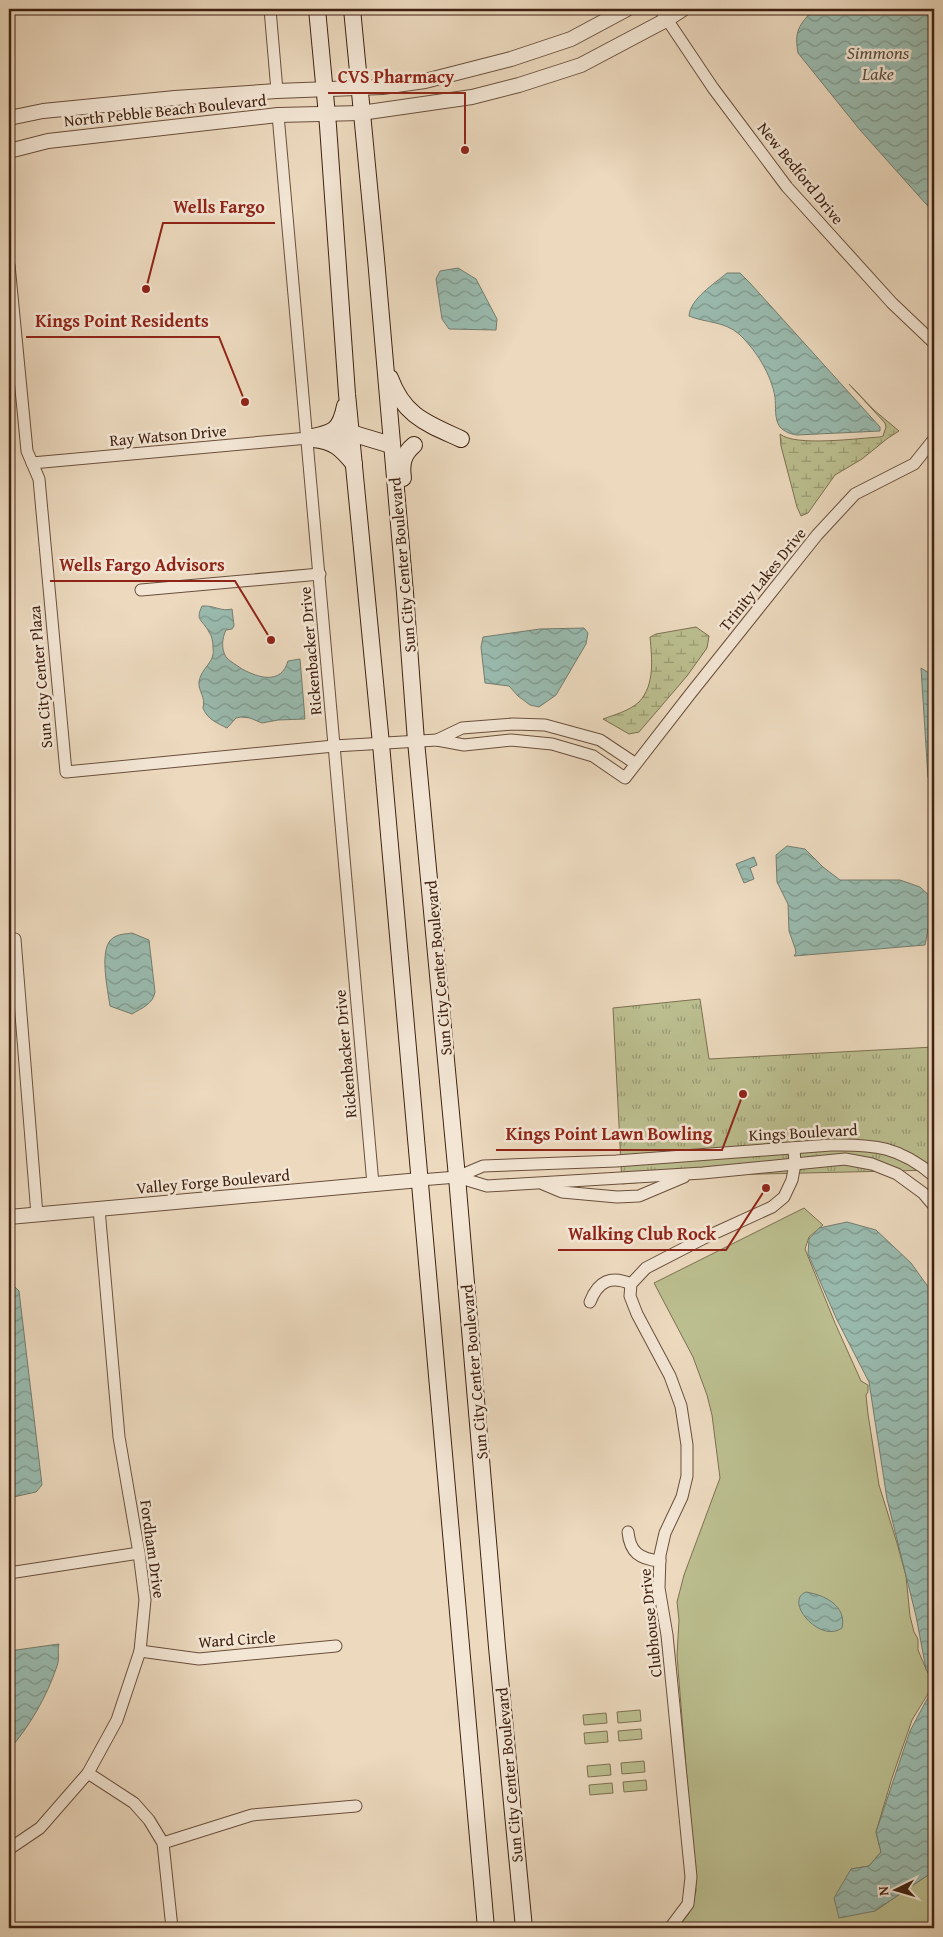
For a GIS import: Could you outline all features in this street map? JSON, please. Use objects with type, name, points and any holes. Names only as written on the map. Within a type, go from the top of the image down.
[{"type":"main road","points":[[317,9],[327,115],[347,394],[381,744],[486,1928]]},
{"type":"main road","name":"Sun City Center Boulevard","points":[[352,9],[405,592],[416,741],[458,1177],[496,1627],[524,1928]]},
{"type":"main road","points":[[383,351],[395,391],[409,411],[426,423],[461,438]]},
{"type":"main road","points":[[327,434],[340,425],[347,394]]},
{"type":"main road","points":[[308,438],[327,434],[351,433],[391,445]]},
{"type":"main road","points":[[308,438],[326,440],[336,445],[354,464]]},
{"type":"main road","points":[[405,592],[409,557],[402,471],[405,454],[414,445]]},
{"type":"street","points":[[270,9],[277,91]]},
{"type":"street","name":"North Pebble Beach Boulevard","points":[[9,118],[43,111],[277,91],[382,87],[425,81],[511,59],[570,39],[627,9]]},
{"type":"street","name":"North Pebble Beach Boulevard","points":[[9,151],[48,141],[278,115],[361,113],[472,97],[519,85],[581,65],[663,14],[683,9]]},
{"type":"street","name":"New Bedford Drive","points":[[663,14],[713,88],[787,187],[892,303],[934,343]]},
{"type":"street","name":"Rickenbacker Drive","points":[[278,115],[373,1184]]},
{"type":"street","name":"Sun City Center Plaza","points":[[9,265],[27,451],[39,479],[66,772],[334,746],[381,744]]},
{"type":"street","name":"Ray Watson Drive","points":[[32,463],[308,438]]},
{"type":"street","name":"Trinity Lakes Drive","points":[[381,744],[437,740],[464,745],[510,740],[552,744],[593,756],[625,778],[817,536],[855,494],[914,464],[934,439]]},
{"type":"street","points":[[141,590],[320,574]]},
{"type":"street","name":"Trinity Lakes Drive","points":[[437,740],[462,728],[513,724],[545,725],[600,740],[636,764]]},
{"type":"street","points":[[15,939],[37,1215]]},
{"type":"street","name":"Kings Boulevard","points":[[420,1180],[458,1177],[483,1166],[616,1161],[861,1144],[888,1149],[917,1162],[934,1176]]},
{"type":"street","points":[[590,1302],[598,1286],[615,1280],[631,1284],[646,1268],[772,1207],[784,1197],[792,1180],[795,1164],[794,1148]]},
{"type":"street","name":"Kings Boulevard","points":[[458,1177],[487,1186],[691,1174],[845,1159],[872,1164],[898,1174],[923,1193],[934,1206]]},
{"type":"street","name":"Kings Boulevard","points":[[539,1183],[562,1192],[617,1197],[639,1196],[691,1174]]},
{"type":"street","name":"Valley Forge Boulevard","points":[[9,1217],[420,1180]]},
{"type":"street","name":"Fordham Drive","points":[[9,1849],[40,1828],[88,1773],[117,1720],[140,1650],[145,1600],[119,1437],[99,1209]]},
{"type":"street","name":"Clubhouse Drive","points":[[631,1284],[630,1296],[637,1314],[670,1376],[681,1406],[687,1444],[687,1476],[682,1497],[665,1533],[660,1561],[660,1588],[667,1635],[691,1877],[688,1904],[670,1928]]},
{"type":"street","points":[[628,1532],[630,1545],[638,1554],[651,1560],[660,1561]]},
{"type":"street","points":[[9,1573],[139,1553]]},
{"type":"street","name":"Ward Circle","points":[[140,1650],[199,1659],[336,1646]]},
{"type":"street","points":[[88,1773],[134,1803],[149,1820],[163,1843],[172,1928]]},
{"type":"street","points":[[163,1843],[252,1815],[356,1806]]},
{"type":"green space","points":[[849,384],[874,410],[899,431],[862,459],[835,475],[808,513],[801,516],[781,446],[780,434],[788,438],[813,441],[883,436],[886,427],[885,423]]},
{"type":"green space","points":[[696,627],[709,636],[707,648],[687,676],[639,732],[629,734],[603,719],[631,708],[644,695],[648,688],[651,671],[650,637],[656,634]]},
{"type":"green space","points":[[700,999],[709,1059],[934,1047],[934,1170],[719,1175],[622,1184],[613,1008]]},
{"type":"green space","points":[[804,1208],[823,1225],[809,1237],[805,1249],[861,1381],[868,1385],[866,1395],[868,1414],[879,1485],[906,1576],[910,1616],[918,1639],[918,1650],[934,1684],[912,1720],[892,1778],[876,1832],[881,1852],[869,1866],[851,1869],[875,1911],[934,1871],[934,1928],[678,1928],[689,1913],[696,1891],[677,1656],[679,1620],[677,1602],[684,1575],[720,1478],[712,1415],[707,1395],[693,1357],[654,1283]]},
{"type":"green space","points":[[640,1710],[641,1721],[618,1723],[617,1712]]},
{"type":"green space","points":[[606,1713],[607,1723],[584,1725],[583,1715]]},
{"type":"green space","points":[[641,1729],[642,1739],[619,1741],[618,1731]]},
{"type":"green space","points":[[607,1731],[608,1742],[585,1744],[584,1733]]},
{"type":"green space","points":[[644,1761],[645,1772],[622,1774],[621,1763]]},
{"type":"green space","points":[[610,1764],[611,1775],[588,1777],[587,1766]]},
{"type":"green space","points":[[646,1780],[647,1790],[624,1792],[623,1782]]},
{"type":"green space","points":[[612,1783],[613,1793],[590,1795],[589,1785]]},
{"type":"water","name":"Simmons Lake","points":[[814,9],[934,9],[934,213],[860,130],[798,53],[797,34],[801,24]]},
{"type":"water","points":[[458,268],[476,279],[497,319],[496,330],[449,329],[442,319],[436,279],[440,271]]},
{"type":"water","points":[[727,273],[740,273],[750,283],[880,427],[880,431],[797,435],[780,427],[777,420],[773,388],[762,363],[751,347],[739,334],[721,324],[689,316],[690,310],[698,298]]},
{"type":"water","points":[[202,606],[224,610],[232,609],[234,626],[232,629],[226,630],[223,640],[224,654],[242,669],[262,677],[275,676],[285,669],[288,661],[300,659],[305,719],[278,720],[262,723],[250,718],[241,717],[236,718],[227,728],[207,715],[203,708],[204,701],[199,682],[202,672],[212,657],[213,641],[199,617]]},
{"type":"water","points":[[584,628],[588,633],[586,644],[556,695],[539,707],[530,705],[509,686],[485,683],[481,647],[483,637],[540,629]]},
{"type":"water","points":[[921,668],[934,676],[934,778],[928,778]]},
{"type":"water","points":[[787,846],[805,849],[823,867],[840,880],[900,880],[920,887],[934,900],[925,945],[794,956],[796,953],[789,931],[788,904],[777,882],[776,855]]},
{"type":"water","points":[[754,857],[757,865],[750,868],[754,879],[744,883],[736,864]]},
{"type":"water","points":[[132,933],[149,940],[155,992],[149,1003],[132,1014],[110,1006],[105,960],[108,943],[113,938]]},
{"type":"water","points":[[847,1222],[876,1230],[911,1263],[934,1295],[934,1389],[932,1393],[934,1419],[934,1684],[926,1669],[916,1616],[887,1499],[869,1382],[837,1320],[808,1254],[809,1239],[819,1228]]},
{"type":"water","points":[[15,1287],[19,1291],[42,1485],[36,1492],[9,1498],[9,1288]]},
{"type":"water","points":[[806,1592],[827,1599],[838,1608],[843,1620],[842,1628],[833,1631],[824,1630],[815,1626],[807,1619],[801,1612],[799,1604],[800,1597]]},
{"type":"water","points":[[59,1644],[58,1663],[48,1688],[31,1721],[9,1750],[9,1651]]},
{"type":"water","points":[[934,1686],[934,1871],[875,1911],[839,1918],[834,1898],[851,1869],[869,1866],[881,1852],[876,1832],[910,1731]]},
{"type":"place","name":"CVS Pharmacy","points":[[465,150]]},
{"type":"place","name":"Wells Fargo","points":[[146,289]]},
{"type":"place","name":"Kings Point Residents","points":[[245,402]]},
{"type":"place","name":"Wells Fargo Advisors","points":[[271,640]]},
{"type":"place","name":"Kings Point Lawn Bowling","points":[[743,1094]]},
{"type":"place","name":"Walking Club Rock","points":[[766,1188]]}]
